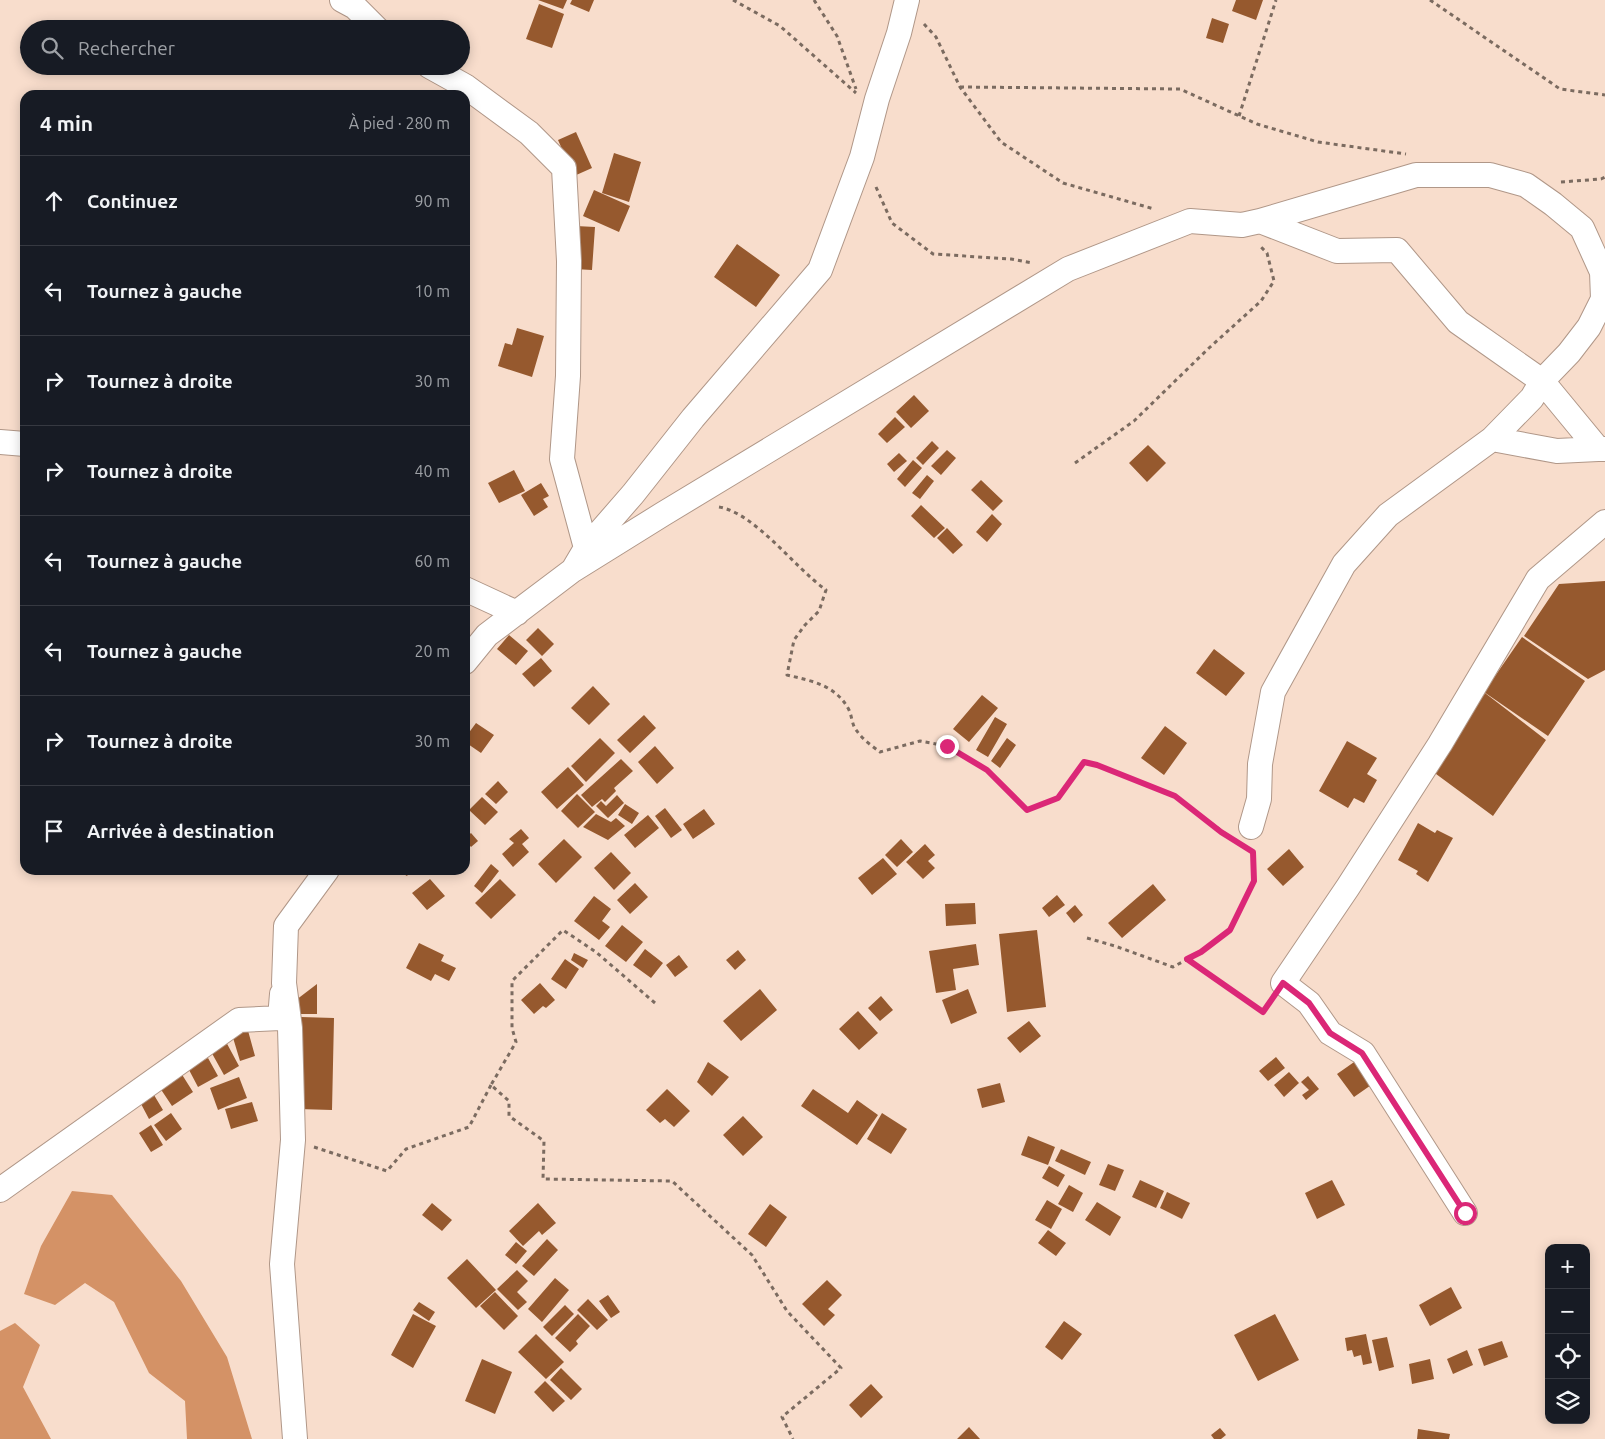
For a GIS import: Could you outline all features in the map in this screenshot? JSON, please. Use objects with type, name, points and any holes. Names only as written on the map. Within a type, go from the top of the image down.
[{"type":"street","points":[[342,0],[355,7],[368,20]]},
{"type":"street","points":[[573,570],[586,548],[633,494],[693,418],[820,270],[862,157],[877,99],[899,33],[905,6]]},
{"type":"street","points":[[446,75],[466,86],[529,133],[564,168],[570,261],[568,376],[562,459],[586,548]]},
{"type":"street","points":[[1244,838],[1259,800],[1260,764],[1273,692],[1344,564],[1388,515],[1492,439],[1532,398],[1542,381],[1569,353],[1589,327],[1604,301],[1602,272],[1582,228],[1526,185],[1490,175],[1416,175],[1251,223]]},
{"type":"street","points":[[470,656],[487,635],[573,570],[1068,269],[1190,221],[1251,223],[1337,251],[1397,250],[1458,322],[1542,381],[1601,449]]},
{"type":"street","points":[[1492,439],[1556,451],[1601,449]]},
{"type":"street","points":[[0,442],[20,444]]},
{"type":"street","points":[[1465,1213],[1362,1053],[1330,1033],[1309,1003],[1283,983],[1348,887],[1440,744],[1538,579],[1605,522]]},
{"type":"street","points":[[470,591],[517,613]]},
{"type":"street","points":[[0,1190],[239,1020],[280,1018],[284,982],[286,926],[323,875]]},
{"type":"street","points":[[284,982],[290,1028],[293,1140],[282,1264],[295,1439]]},
{"type":"path","points":[[734,0],[780,26],[859,96],[836,36],[814,0]]},
{"type":"path","points":[[1239,116],[1276,0]]},
{"type":"path","points":[[1430,0],[1560,89],[1605,95]]},
{"type":"path","points":[[905,6],[936,37],[960,87],[1001,142],[1063,183],[1190,221]]},
{"type":"path","points":[[960,87],[1180,89],[1257,124],[1318,142],[1401,152],[1409,155]]},
{"type":"path","points":[[862,157],[892,223],[932,254],[1011,259],[1068,269]]},
{"type":"path","points":[[1526,185],[1601,179],[1605,177]]},
{"type":"path","points":[[1075,463],[1134,421],[1209,348],[1261,301],[1274,282],[1267,253],[1251,223]]},
{"type":"path","points":[[714,506],[726,508],[751,522],[826,590],[819,611],[804,625],[794,640],[787,675],[822,684],[834,691],[844,700],[856,731],[880,752],[920,740],[947,746],[987,770],[1027,810],[1058,798],[1084,762],[1097,765],[1175,796],[1244,838],[1253,852],[1254,881],[1230,930],[1201,952],[1173,967],[1115,946],[1086,938]]},
{"type":"path","points":[[1244,838],[1253,852]]},
{"type":"path","points":[[293,1140],[387,1171],[406,1149],[469,1127],[516,1042],[512,1028],[512,981],[563,930],[596,952],[655,1004]]},
{"type":"path","points":[[1187,959],[1263,1012],[1283,983]]},
{"type":"path","points":[[492,1085],[510,1101],[509,1116],[544,1141],[543,1179],[672,1182],[752,1255],[787,1311],[841,1368],[782,1417],[793,1439]]},
{"type":"shaded area","points":[[72,1191],[112,1195],[181,1281],[227,1357],[252,1439],[187,1439],[185,1401],[149,1373],[114,1302],[85,1283],[55,1305],[24,1294],[41,1246]]},
{"type":"shaded area","points":[[15,1323],[40,1345],[23,1387],[51,1439],[0,1439],[0,1331]]},
{"type":"building","points":[[538,0],[567,0],[563,9]]},
{"type":"building","points":[[572,0],[594,0],[589,12],[570,4]]},
{"type":"building","points":[[1236,0],[1263,0],[1256,20],[1232,11]]},
{"type":"building","points":[[539,4],[564,14],[552,48],[526,39]]},
{"type":"building","points":[[1212,18],[1229,24],[1223,43],[1206,38]]},
{"type":"building","points":[[576,132],[592,168],[574,176],[558,140]]},
{"type":"building","points":[[614,153],[641,162],[629,202],[602,193]]},
{"type":"building","points":[[594,190],[630,206],[619,232],[583,216]]},
{"type":"building","points":[[576,226],[595,227],[592,270],[574,269]]},
{"type":"building","points":[[737,244],[780,275],[756,307],[714,277]]},
{"type":"building","points":[[517,328],[544,336],[532,377],[498,366],[505,343],[512,345]]},
{"type":"building","points":[[914,395],[929,411],[911,428],[896,412]]},
{"type":"building","points":[[895,417],[905,427],[887,443],[878,434]]},
{"type":"building","points":[[932,441],[939,448],[923,465],[916,458]]},
{"type":"building","points":[[1148,445],[1166,463],[1147,482],[1129,463]]},
{"type":"building","points":[[947,450],[956,458],[941,475],[931,466]]},
{"type":"building","points":[[899,453],[907,461],[894,472],[887,464]]},
{"type":"building","points":[[913,460],[922,468],[905,487],[897,479]]},
{"type":"building","points":[[514,470],[525,491],[499,503],[488,483]]},
{"type":"building","points":[[927,475],[934,481],[920,499],[912,493]]},
{"type":"building","points":[[981,480],[1003,501],[993,511],[971,490]]},
{"type":"building","points":[[541,483],[549,496],[543,499],[548,507],[534,516],[521,495]]},
{"type":"building","points":[[921,505],[945,528],[934,538],[911,516]]},
{"type":"building","points":[[992,514],[1002,524],[987,542],[976,532]]},
{"type":"building","points":[[947,528],[963,545],[953,554],[937,538]]},
{"type":"building","points":[[1605,581],[1605,670],[1588,679],[1524,636],[1559,584]]},
{"type":"building","points":[[538,628],[554,644],[542,656],[526,640]]},
{"type":"building","points":[[509,635],[528,651],[516,665],[497,649]]},
{"type":"building","points":[[1522,637],[1585,681],[1548,736],[1484,692]]},
{"type":"building","points":[[1214,649],[1245,673],[1226,696],[1196,673]]},
{"type":"building","points":[[541,658],[552,671],[534,687],[522,674]]},
{"type":"building","points":[[593,686],[610,704],[589,725],[571,708]]},
{"type":"building","points":[[1485,693],[1546,740],[1493,816],[1432,771]]},
{"type":"building","points":[[982,695],[998,708],[969,742],[953,729]]},
{"type":"building","points":[[644,715],[656,728],[630,753],[617,740]]},
{"type":"building","points":[[995,717],[1007,724],[988,757],[976,750]]},
{"type":"building","points":[[476,723],[494,735],[481,753],[470,745],[470,731]]},
{"type":"building","points":[[1165,726],[1187,743],[1164,775],[1141,758]]},
{"type":"building","points":[[600,738],[615,753],[586,782],[571,766]]},
{"type":"building","points":[[1007,738],[1016,745],[1000,768],[991,761]]},
{"type":"building","points":[[1347,741],[1377,758],[1367,774],[1377,780],[1364,803],[1354,798],[1348,808],[1319,791]]},
{"type":"building","points":[[655,746],[674,768],[657,784],[638,762]]},
{"type":"building","points":[[621,759],[633,771],[614,788],[616,791],[605,802],[602,799],[592,807],[581,795]]},
{"type":"building","points":[[568,767],[584,785],[557,809],[541,792]]},
{"type":"building","points":[[498,781],[508,792],[496,804],[485,794]]},
{"type":"building","points":[[577,794],[595,812],[578,828],[561,811]]},
{"type":"building","points":[[617,795],[624,803],[608,818],[596,806],[601,801],[606,806]]},
{"type":"building","points":[[482,797],[498,812],[485,825],[470,809]]},
{"type":"building","points":[[625,804],[639,813],[632,824],[618,815]]},
{"type":"building","points":[[665,808],[682,830],[671,838],[655,816]]},
{"type":"building","points":[[704,809],[715,824],[693,839],[683,824]]},
{"type":"building","points":[[596,814],[611,822],[616,818],[625,826],[608,840],[583,827]]},
{"type":"building","points":[[648,815],[659,828],[635,848],[624,835]]},
{"type":"building","points":[[1418,823],[1435,833],[1437,830],[1453,838],[1428,882],[1416,874],[1418,871],[1398,860]]},
{"type":"building","points":[[521,829],[529,838],[522,844],[529,852],[513,867],[502,854],[514,843],[509,839]]},
{"type":"building","points":[[470,834],[478,841],[471,847],[470,846]]},
{"type":"building","points":[[564,839],[582,857],[556,883],[538,864]]},
{"type":"building","points":[[901,839],[913,852],[897,867],[885,855]]},
{"type":"building","points":[[925,844],[935,855],[928,861],[935,868],[923,879],[906,862]]},
{"type":"building","points":[[1289,849],[1304,867],[1283,886],[1267,869]]},
{"type":"building","points":[[611,852],[631,873],[614,890],[594,868]]},
{"type":"building","points":[[883,858],[897,874],[872,895],[858,878]]},
{"type":"building","points":[[491,864],[499,871],[482,893],[474,886]]},
{"type":"building","points":[[430,879],[445,896],[427,910],[412,893]]},
{"type":"building","points":[[500,879],[516,895],[491,919],[475,903]]},
{"type":"building","points":[[635,883],[648,897],[630,914],[617,900]]},
{"type":"building","points":[[1153,884],[1166,900],[1122,938],[1108,923]]},
{"type":"building","points":[[1057,895],[1065,905],[1049,917],[1042,908]]},
{"type":"building","points":[[594,896],[611,909],[602,921],[610,927],[599,940],[574,921]]},
{"type":"building","points":[[975,903],[976,924],[946,926],[945,904]]},
{"type":"building","points":[[1075,905],[1083,915],[1074,923],[1066,913]]},
{"type":"building","points":[[622,925],[643,942],[626,962],[605,946]]},
{"type":"building","points":[[1037,930],[1046,1007],[1007,1012],[999,934]]},
{"type":"building","points":[[419,943],[444,955],[441,961],[456,968],[449,981],[435,974],[431,981],[406,968]]},
{"type":"building","points":[[976,944],[979,965],[953,969],[956,990],[936,993],[929,951]]},
{"type":"building","points":[[645,949],[663,963],[651,978],[633,965]]},
{"type":"building","points":[[738,950],[746,960],[735,970],[726,960]]},
{"type":"building","points":[[574,953],[588,960],[583,968],[571,960]]},
{"type":"building","points":[[679,955],[688,967],[675,977],[666,965]]},
{"type":"building","points":[[565,959],[579,969],[566,989],[551,979]]},
{"type":"building","points":[[540,983],[555,1000],[546,1008],[543,1006],[534,1014],[521,1000]]},
{"type":"building","points":[[317,984],[317,1014],[294,1014],[296,1000]]},
{"type":"building","points":[[760,989],[777,1010],[741,1041],[723,1021]]},
{"type":"building","points":[[968,989],[977,1013],[951,1024],[942,1000]]},
{"type":"building","points":[[881,996],[893,1010],[880,1021],[868,1008]]},
{"type":"building","points":[[858,1011],[878,1033],[859,1050],[839,1029]]},
{"type":"building","points":[[301,1017],[334,1018],[332,1110],[298,1109]]},
{"type":"building","points":[[1029,1021],[1041,1036],[1020,1053],[1007,1038]]},
{"type":"building","points":[[247,1027],[255,1056],[240,1061],[231,1031]]},
{"type":"building","points":[[225,1040],[239,1066],[224,1075],[209,1048]]},
{"type":"building","points":[[1276,1057],[1285,1068],[1268,1081],[1259,1071]]},
{"type":"building","points":[[208,1058],[218,1076],[198,1087],[188,1068]]},
{"type":"building","points":[[1357,1060],[1374,1083],[1354,1097],[1337,1074]]},
{"type":"building","points":[[708,1062],[729,1077],[712,1096],[697,1082]]},
{"type":"building","points":[[1289,1072],[1299,1083],[1284,1097],[1274,1085]]},
{"type":"building","points":[[181,1073],[193,1092],[172,1106],[160,1088]]},
{"type":"building","points":[[1308,1076],[1319,1089],[1306,1100],[1302,1095],[1309,1090],[1301,1082]]},
{"type":"building","points":[[239,1077],[247,1098],[218,1110],[210,1088]]},
{"type":"building","points":[[1000,1083],[1005,1102],[982,1108],[977,1089]]},
{"type":"building","points":[[667,1089],[690,1111],[674,1127],[665,1119],[660,1123],[646,1110]]},
{"type":"building","points":[[813,1089],[848,1113],[857,1100],[878,1115],[857,1145],[801,1106]]},
{"type":"building","points":[[154,1095],[163,1110],[149,1119],[140,1102]]},
{"type":"building","points":[[252,1102],[258,1121],[231,1129],[225,1109]]},
{"type":"building","points":[[171,1113],[182,1129],[166,1141],[154,1125]]},
{"type":"building","points":[[882,1113],[907,1129],[891,1154],[867,1139]]},
{"type":"building","points":[[743,1116],[763,1137],[743,1156],[723,1135]]},
{"type":"building","points":[[151,1125],[163,1145],[151,1152],[139,1133]]},
{"type":"building","points":[[1028,1136],[1055,1147],[1048,1165],[1021,1155]]},
{"type":"building","points":[[1061,1149],[1091,1162],[1085,1175],[1055,1161]]},
{"type":"building","points":[[1108,1164],[1124,1170],[1115,1191],[1099,1185]]},
{"type":"building","points":[[1049,1166],[1065,1175],[1058,1187],[1042,1178]]},
{"type":"building","points":[[1140,1180],[1164,1191],[1156,1208],[1132,1197]]},
{"type":"building","points":[[1332,1180],[1345,1205],[1317,1219],[1305,1193]]},
{"type":"building","points":[[1069,1185],[1083,1193],[1073,1212],[1058,1204]]},
{"type":"building","points":[[1167,1192],[1190,1203],[1182,1219],[1160,1208]]},
{"type":"building","points":[[1047,1200],[1062,1209],[1051,1229],[1035,1220]]},
{"type":"building","points":[[1097,1202],[1121,1217],[1110,1236],[1085,1220]]},
{"type":"building","points":[[432,1203],[452,1220],[442,1231],[422,1215]]},
{"type":"building","points":[[538,1203],[556,1223],[542,1235],[539,1231],[523,1246],[509,1231]]},
{"type":"building","points":[[770,1204],[787,1217],[766,1247],[748,1234]]},
{"type":"building","points":[[1048,1230],[1066,1243],[1056,1256],[1038,1243]]},
{"type":"building","points":[[547,1239],[558,1250],[534,1276],[522,1266]]},
{"type":"building","points":[[516,1242],[527,1251],[516,1264],[505,1255]]},
{"type":"building","points":[[467,1259],[496,1290],[476,1308],[447,1278]]},
{"type":"building","points":[[517,1270],[528,1281],[517,1292],[527,1302],[518,1310],[497,1289]]},
{"type":"building","points":[[555,1278],[569,1290],[542,1322],[528,1309]]},
{"type":"building","points":[[827,1280],[842,1295],[828,1309],[835,1315],[824,1326],[802,1304]]},
{"type":"building","points":[[1451,1287],[1462,1308],[1430,1326],[1419,1305]]},
{"type":"building","points":[[495,1292],[518,1316],[504,1330],[480,1306]]},
{"type":"building","points":[[608,1295],[620,1312],[611,1318],[599,1301]]},
{"type":"building","points":[[588,1299],[608,1320],[597,1330],[577,1310]]},
{"type":"building","points":[[419,1302],[435,1312],[429,1321],[413,1310]]},
{"type":"building","points":[[565,1305],[574,1314],[552,1336],[543,1327]]},
{"type":"building","points":[[413,1314],[436,1326],[413,1368],[391,1355]]},
{"type":"building","points":[[578,1314],[590,1326],[576,1341],[578,1344],[570,1352],[555,1338]]},
{"type":"building","points":[[1275,1314],[1299,1360],[1258,1381],[1234,1335]]},
{"type":"building","points":[[1064,1321],[1082,1334],[1062,1360],[1045,1347]]},
{"type":"building","points":[[536,1334],[564,1362],[546,1379],[518,1352]]},
{"type":"building","points":[[1366,1334],[1372,1363],[1363,1365],[1361,1355],[1354,1357],[1352,1350],[1347,1351],[1345,1338]]},
{"type":"building","points":[[1387,1337],[1394,1367],[1379,1371],[1372,1340]]},
{"type":"building","points":[[1502,1341],[1508,1357],[1484,1366],[1478,1349]]},
{"type":"building","points":[[1467,1350],[1473,1365],[1453,1374],[1447,1359]]},
{"type":"building","points":[[482,1359],[512,1372],[495,1414],[465,1401]]},
{"type":"building","points":[[1430,1359],[1434,1379],[1412,1384],[1409,1364]]},
{"type":"building","points":[[561,1368],[582,1389],[571,1400],[550,1380]]},
{"type":"building","points":[[545,1381],[565,1401],[553,1412],[534,1392]]},
{"type":"building","points":[[871,1384],[883,1397],[861,1418],[849,1405]]},
{"type":"building","points":[[969,1427],[980,1439],[957,1439]]},
{"type":"building","points":[[1220,1428],[1226,1435],[1221,1439],[1214,1439],[1211,1435]]},
{"type":"building","points":[[1418,1429],[1450,1434],[1449,1439],[1417,1439]]},
{"type":"route","points":[[947,746],[987,770],[1027,810],[1058,798],[1084,762],[1097,765],[1175,796],[1221,832],[1253,852],[1254,881],[1230,930],[1201,952],[1187,959],[1263,1012],[1283,983],[1309,1003],[1330,1033],[1362,1053],[1465,1213]]}]
